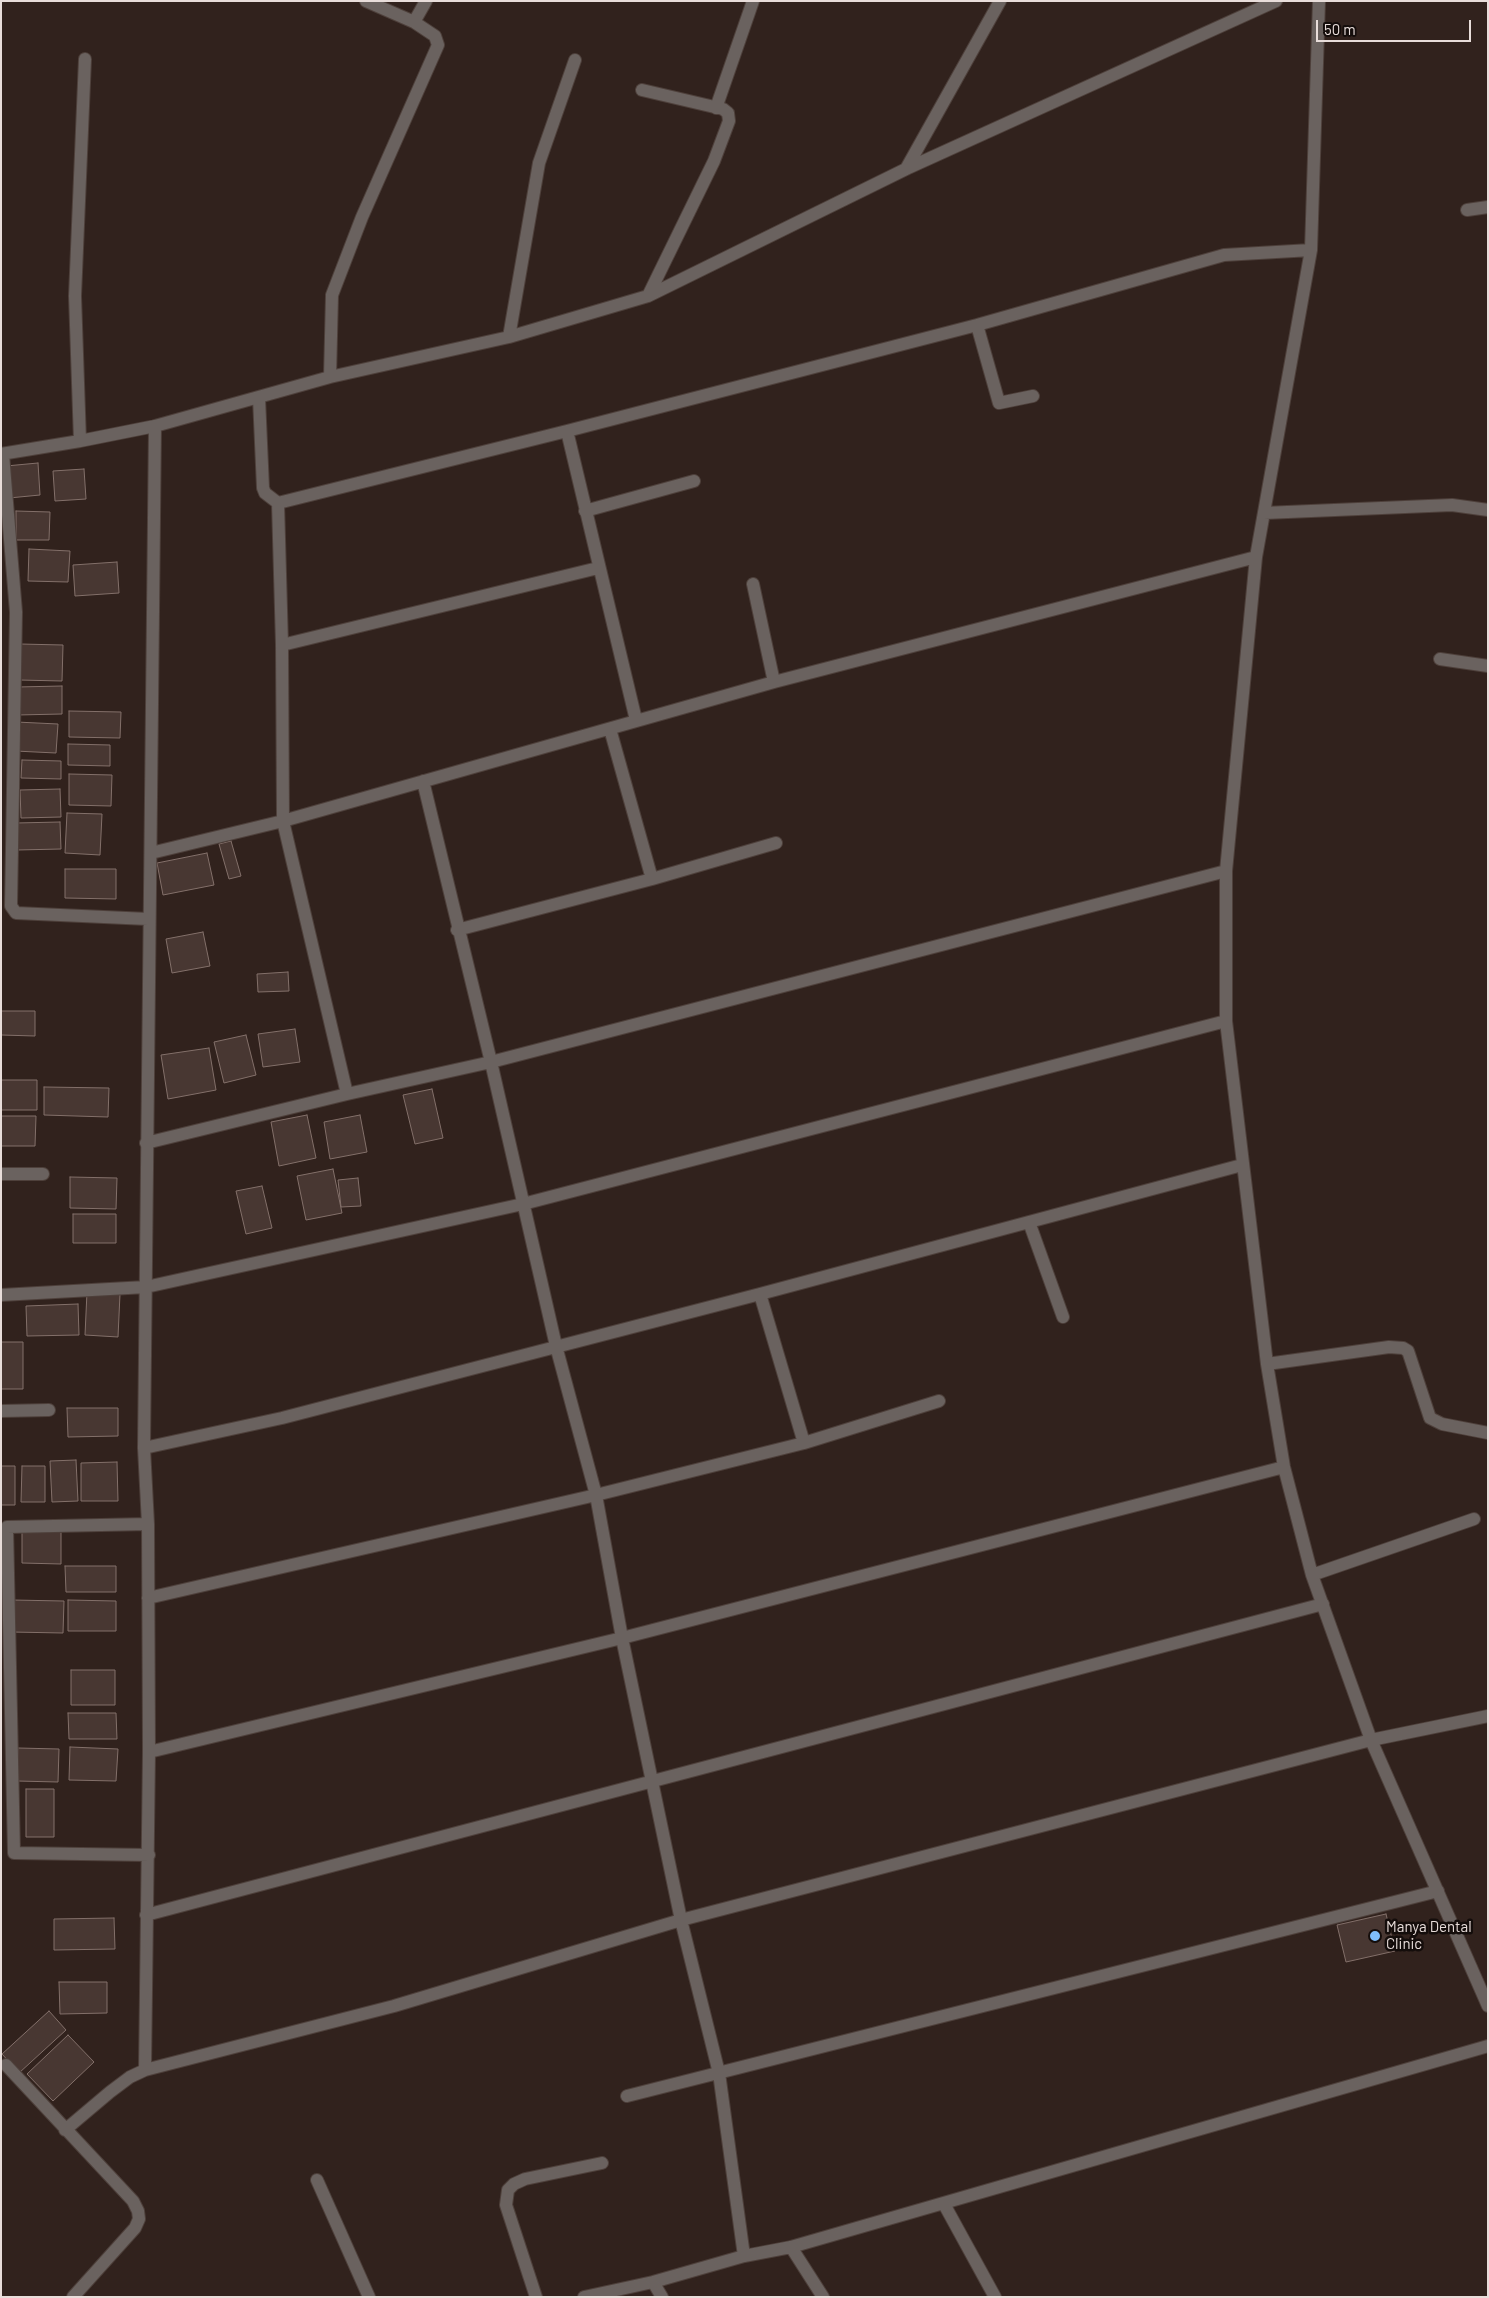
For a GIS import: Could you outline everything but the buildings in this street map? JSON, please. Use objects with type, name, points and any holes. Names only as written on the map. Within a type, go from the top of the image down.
[{"type":"street","points":[[330,377],[332,294],[362,217],[438,49],[438,40],[435,36],[414,22],[366,1]]},
{"type":"street","points":[[414,22],[426,1]]},
{"type":"street","points":[[716,108],[753,1]]},
{"type":"street","points":[[906,170],[1000,1]]},
{"type":"street","points":[[148,919],[16,912],[11,906],[16,612],[2,454],[155,426],[330,377],[509,337],[648,296],[906,170],[1276,1]]},
{"type":"street","points":[[1320,1],[1311,250],[1256,557],[1226,871],[1226,1021],[1267,1364],[1284,1467],[1312,1575],[1371,1740],[1488,2006]]},
{"type":"street","points":[[80,441],[75,296],[85,59]]},
{"type":"street","points":[[509,337],[539,163],[576,60]]},
{"type":"street","points":[[642,90],[716,108],[728,113],[729,121],[714,161],[648,296]]},
{"type":"street","points":[[1467,210],[1488,208]]},
{"type":"street","points":[[278,503],[568,431],[977,325],[1224,255],[1311,250]]},
{"type":"street","points":[[977,325],[999,403],[1033,396]]},
{"type":"street","points":[[259,398],[263,488],[278,503],[282,645],[283,821],[347,1094]]},
{"type":"street","points":[[145,2070],[149,1752],[148,1524],[144,1448],[148,919],[151,853],[155,426]]},
{"type":"street","points":[[568,431],[598,568],[636,720]]},
{"type":"street","points":[[585,511],[694,481]]},
{"type":"street","points":[[1264,513],[1452,505],[1488,510]]},
{"type":"street","points":[[151,853],[283,821],[774,682],[1256,557]]},
{"type":"street","points":[[282,645],[598,568]]},
{"type":"street","points":[[753,584],[774,682]]},
{"type":"street","points":[[1440,659],[1488,666]]},
{"type":"street","points":[[610,729],[652,878]]},
{"type":"street","points":[[423,781],[491,1062],[556,1346],[596,1495],[622,1638],[681,1920],[720,2073],[744,2256]]},
{"type":"street","points":[[458,930],[776,843]]},
{"type":"street","points":[[146,1143],[347,1094],[491,1062],[1226,871]]},
{"type":"street","points":[[1,1295],[146,1287],[523,1204],[1226,1021]]},
{"type":"street","points":[[144,1448],[282,1418],[760,1294],[1242,1165]]},
{"type":"street","points":[[1,1174],[43,1174]]},
{"type":"street","points":[[1029,1222],[1063,1317]]},
{"type":"street","points":[[760,1294],[804,1443]]},
{"type":"street","points":[[1267,1364],[1397,1347],[1408,1351],[1430,1418],[1442,1424],[1488,1433]]},
{"type":"street","points":[[148,1598],[596,1495],[804,1443],[939,1401]]},
{"type":"street","points":[[1,1411],[49,1410]]},
{"type":"street","points":[[149,1752],[622,1638],[1284,1467]]},
{"type":"street","points":[[1312,1575],[1474,1519]]},
{"type":"street","points":[[148,1524],[7,1527],[7,1853],[149,1855]]},
{"type":"street","points":[[146,1915],[652,1783],[1323,1604]]},
{"type":"street","points":[[65,2130],[130,2077],[145,2070],[394,2006],[681,1920],[1371,1740],[1488,1716]]},
{"type":"street","points":[[627,2096],[1438,1891]]},
{"type":"street","points":[[584,2297],[653,2282],[744,2256],[791,2247],[1488,2046]]},
{"type":"street","points":[[6,2065],[133,2201],[139,2219],[136,2228],[73,2297]]},
{"type":"street","points":[[536,2297],[506,2205],[505,2197],[508,2190],[514,2184],[525,2180],[602,2163]]},
{"type":"street","points":[[317,2180],[369,2297]]},
{"type":"street","points":[[944,2204],[995,2297]]},
{"type":"street","points":[[791,2247],[823,2297]]},
{"type":"street","points":[[653,2282],[662,2297]]},
{"type":"place","name":"Manya Dental Clinic","points":[[1375,1936]]}]
